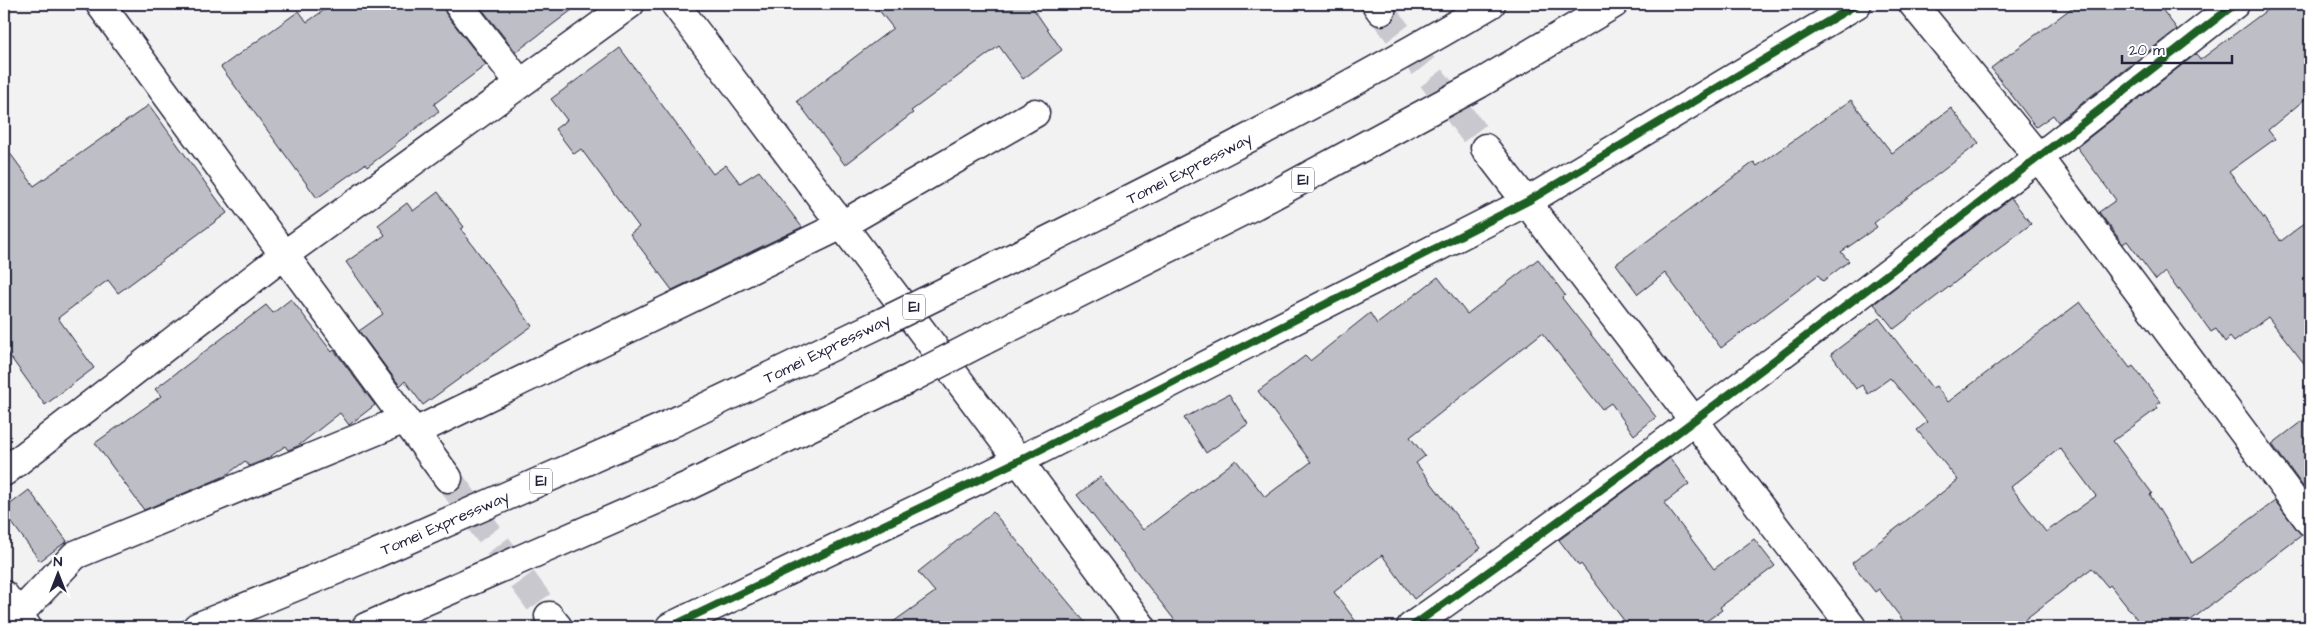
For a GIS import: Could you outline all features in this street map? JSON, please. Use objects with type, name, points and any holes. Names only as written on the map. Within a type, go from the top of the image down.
[{"type":"main road","points":[[100,4],[448,478]]},
{"type":"main road","points":[[458,4],[520,83]]},
{"type":"main road","points":[[4,472],[284,255],[630,4]]},
{"type":"main road","points":[[675,4],[975,404],[1020,460],[1142,627]]},
{"type":"main road","name":"Tomei Expressway","points":[[198,627],[376,554],[651,433],[880,324],[1179,175],[1491,4]]},
{"type":"main road","name":"E1","points":[[366,627],[690,486],[1256,205],[1479,84],[1614,4]]},
{"type":"main road","points":[[670,627],[1020,460],[1528,201],[1857,4]]},
{"type":"main road","points":[[1913,4],[2039,158],[2310,522]]},
{"type":"main road","points":[[1417,626],[1695,420],[2039,158],[2235,4]]},
{"type":"main road","points":[[16,612],[75,555],[410,426],[842,225],[1035,113]]},
{"type":"main road","points":[[1485,148],[1528,201],[1852,627]]},
{"type":"building","points":[[333,4],[443,4],[446,14],[486,65],[434,104],[439,111],[396,145],[367,167],[365,164],[317,198],[221,67],[299,11],[307,22]]},
{"type":"building","points":[[478,4],[580,4],[516,52]]},
{"type":"building","points":[[874,4],[1030,4],[1062,50],[1023,79],[999,46],[911,111],[913,113],[845,165],[797,101],[893,28]]},
{"type":"building","points":[[2077,4],[2158,4],[2177,29],[2058,122],[2053,115],[2036,127],[1991,68]]},
{"type":"building","points":[[2275,4],[2310,4],[2310,95],[2268,130],[2275,139],[2229,172],[2281,241],[2310,219],[2310,371],[2268,317],[2234,342],[2230,337],[2225,342],[2216,329],[2211,332],[2165,272],[2156,280],[2127,241],[2123,244],[2099,212],[2116,200],[2077,147],[2196,54],[2200,60]]},
{"type":"building","points":[[620,48],[713,174],[726,165],[740,183],[759,171],[802,227],[672,290],[630,234],[639,227],[581,149],[574,154],[555,129],[567,120],[551,99]]},
{"type":"building","points":[[1851,100],[1892,153],[1951,108],[1979,143],[1874,223],[1877,227],[1841,252],[1849,261],[1823,281],[1818,275],[1721,348],[1665,273],[1638,294],[1616,264],[1754,162],[1757,166]]},
{"type":"building","points":[[149,105],[227,213],[118,293],[108,280],[58,318],[94,368],[45,405],[4,348],[4,145],[34,186]]},
{"type":"building","points":[[438,192],[464,227],[461,229],[532,326],[423,405],[405,381],[400,386],[359,331],[383,314],[346,262],[385,235],[378,225],[407,203],[413,211]]},
{"type":"building","points":[[2011,198],[2031,224],[1894,329],[1874,304]]},
{"type":"building","points":[[1538,259],[1565,295],[1562,298],[1656,417],[1634,435],[1611,403],[1602,409],[1542,333],[1410,437],[1425,456],[1416,463],[1481,548],[1414,599],[1382,555],[1334,592],[1360,627],[1180,627],[1077,495],[1100,477],[1143,530],[1236,460],[1265,497],[1311,462],[1258,391],[1305,356],[1310,361],[1370,313],[1377,324],[1438,277],[1467,314]]},
{"type":"building","points":[[291,299],[332,352],[334,350],[375,405],[349,425],[340,413],[298,446],[288,450],[285,446],[267,459],[249,466],[245,461],[225,476],[144,510],[95,443],[161,396],[155,389],[266,305],[273,313]]},
{"type":"building","points":[[2080,302],[2130,368],[2133,366],[2161,402],[2156,405],[2158,408],[2113,441],[2152,493],[2150,495],[2192,563],[2275,501],[2302,535],[2182,627],[2143,627],[2110,585],[2108,587],[2092,568],[2015,627],[1908,627],[1879,589],[1875,592],[1852,563],[1958,480],[1917,430],[1927,422],[1890,378],[1868,394],[1862,385],[1856,389],[1831,354],[1879,318],[1932,388],[1936,386],[1948,402]],"holes":[[[2060,448],[2096,496],[2046,532],[2011,487]]]},
{"type":"building","points":[[1229,394],[1248,424],[1206,453],[1184,418]]},
{"type":"building","points":[[2310,415],[2310,496],[2272,444]]},
{"type":"building","points":[[1670,458],[1689,484],[1664,503],[1714,569],[1754,539],[1775,566],[1720,607],[1722,610],[1698,627],[1629,627],[1581,564],[1579,566],[1559,540]]},
{"type":"building","points":[[29,490],[67,541],[40,561],[4,512],[4,509]]},
{"type":"building","points":[[993,512],[1089,627],[886,627],[935,592],[918,572]]},
{"type":"tunnel","points":[[1381,11],[1485,148]]},
{"type":"tunnel","points":[[448,478],[549,616]]},
{"type":"cycle path","points":[[670,627],[1020,460],[1528,201],[1857,4]]},
{"type":"cycle path","points":[[1411,627],[1620,476],[1724,398],[1929,242],[2235,4]]}]
